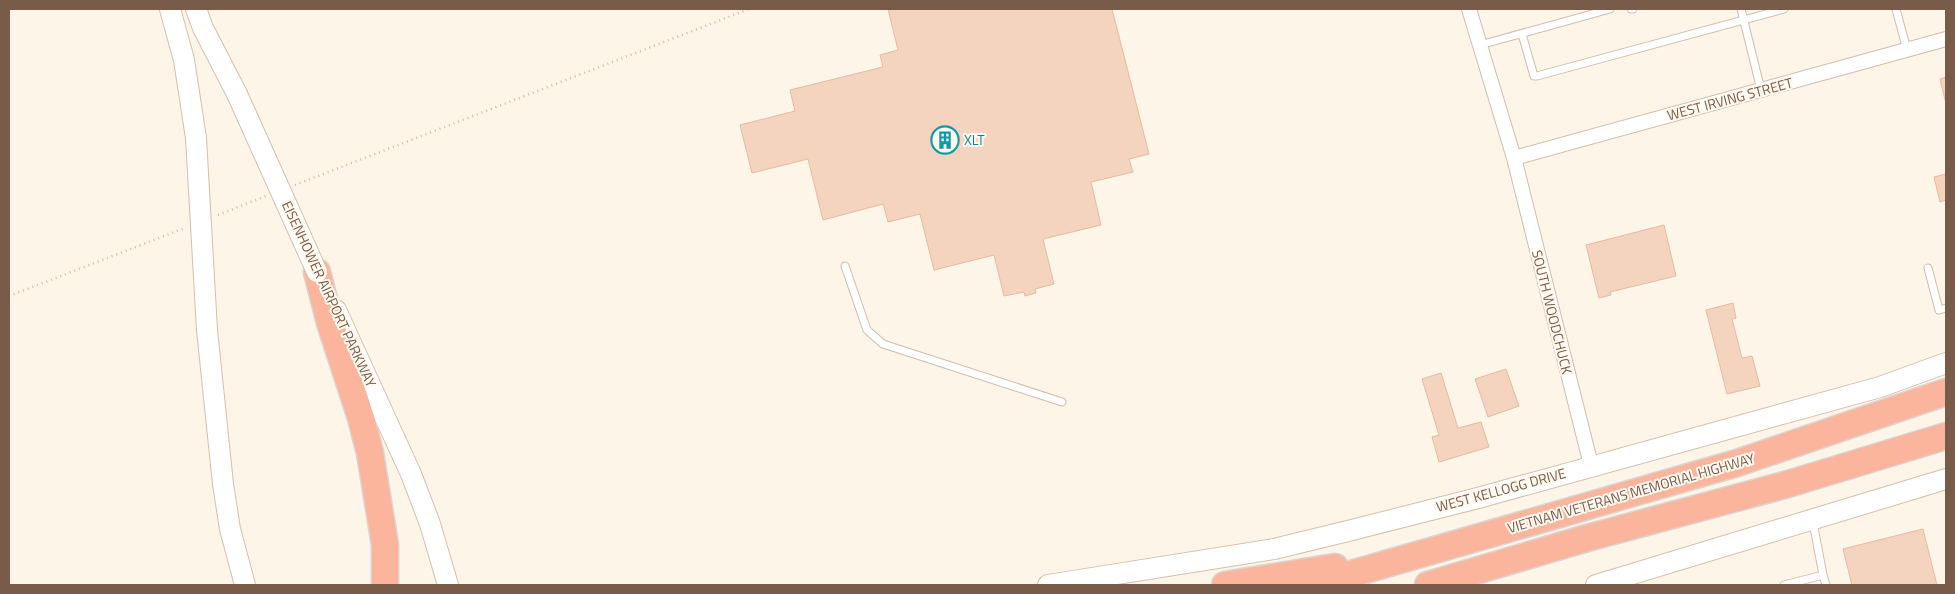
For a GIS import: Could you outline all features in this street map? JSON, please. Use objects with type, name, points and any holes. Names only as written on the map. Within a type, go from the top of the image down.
[{"type":"highway","points":[[317,272],[330,323],[361,418],[370,453],[385,545],[385,585]]},
{"type":"highway","name":"VIETNAM VETERANS MEMORIAL HIGHWAY","points":[[1313,585],[1737,463],[1946,392]]},
{"type":"highway","points":[[1428,585],[1587,538],[1788,484],[1946,436]]},
{"type":"highway","points":[[1463,585],[1587,538]]},
{"type":"highway","points":[[1225,585],[1430,551]]},
{"type":"main road","points":[[170,9],[184,60],[196,138],[207,330],[223,484],[230,529],[245,585]]},
{"type":"main road","name":"EISENHOWER AIRPORT PARKWAY","points":[[196,9],[203,28],[237,94],[317,272],[381,406],[430,524],[448,585]]},
{"type":"main road","name":"WEST KELLOGG DRIVE","points":[[1048,585],[1274,549],[1478,498],[1880,386],[1946,363]]},
{"type":"main road","points":[[1596,585],[1623,582],[1946,479]]},
{"type":"street","name":"SOUTH WOODCHUCK","points":[[1469,9],[1514,158],[1591,465]]},
{"type":"street","name":"WEST IRVING STREET","points":[[1514,158],[1946,39]]},
{"type":"lane","points":[[1480,45],[1610,9]]},
{"type":"lane","points":[[1741,9],[1761,90]]},
{"type":"lane","points":[[1522,34],[1534,76],[1537,76],[1784,9]]},
{"type":"lane","points":[[1896,9],[1907,50]]},
{"type":"lane","points":[[845,266],[867,330],[883,344],[1062,402]]},
{"type":"lane","points":[[1928,268],[1939,310],[1946,308]]},
{"type":"lane","points":[[1813,520],[1826,585]]},
{"type":"lane","points":[[1784,585],[1823,574]]},
{"type":"path","points":[[286,188],[749,9]]},
{"type":"path","points":[[212,217],[268,195]]},
{"type":"path","points":[[9,296],[184,228]]},
{"type":"building","name":"XLT","points":[[888,9],[1112,9],[1149,154],[1129,159],[1133,172],[1091,182],[1101,225],[1043,239],[1054,284],[1035,289],[1036,293],[1025,296],[1024,292],[1004,296],[994,255],[934,270],[920,214],[888,222],[883,204],[823,220],[808,159],[752,173],[740,125],[795,111],[790,90],[883,67],[880,55],[898,50]]},
{"type":"building","points":[[1946,77],[1946,104],[1940,79]]},
{"type":"building","points":[[1946,174],[1946,200],[1940,202],[1934,177]]},
{"type":"building","points":[[1664,225],[1676,276],[1610,292],[1611,295],[1599,298],[1586,245]]},
{"type":"building","points":[[1733,303],[1736,318],[1732,319],[1742,358],[1752,356],[1760,386],[1727,394],[1706,310]]},
{"type":"building","points":[[1506,369],[1519,406],[1488,417],[1475,379]]},
{"type":"building","points":[[1441,373],[1458,428],[1481,422],[1489,447],[1439,462],[1432,437],[1439,435],[1422,379]]},
{"type":"building","points":[[1923,529],[1937,585],[1852,585],[1843,549]]},
{"type":"place","name":"XLT","points":[[945,140]]}]
